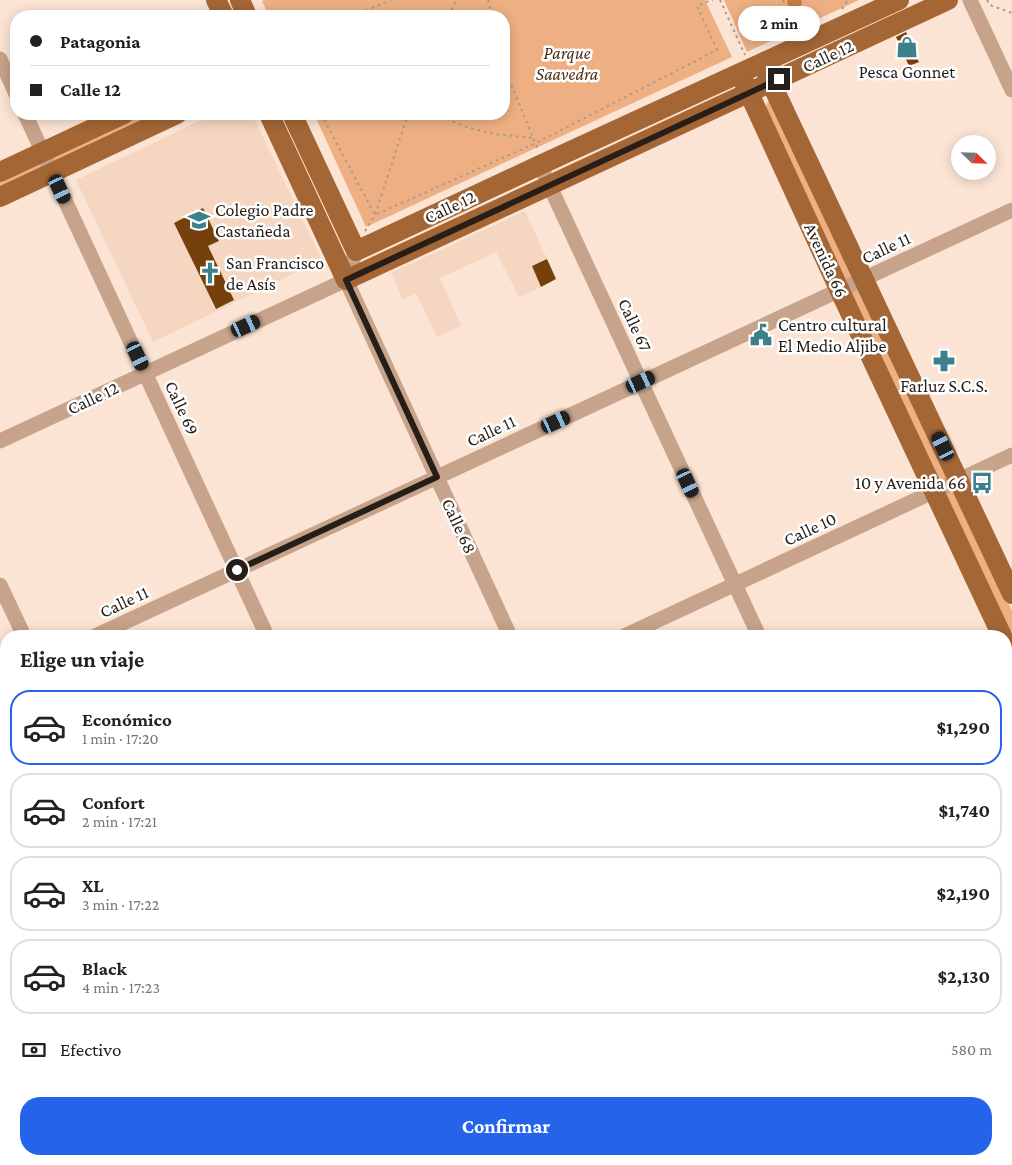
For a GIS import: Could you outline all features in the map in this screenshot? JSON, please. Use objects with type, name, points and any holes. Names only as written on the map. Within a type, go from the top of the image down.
[{"type":"main road","name":"Calle 12","points":[[356,251],[540,161],[750,65],[800,45],[899,0]]},
{"type":"main road","name":"Calle 12","points":[[346,280],[948,0]]},
{"type":"main road","name":"Avenida 66","points":[[750,65],[771,82],[1012,594]]},
{"type":"main road","name":"Avenida 66","points":[[750,65],[749,92],[999,630]]},
{"type":"main road","points":[[0,172],[111,120]]},
{"type":"main road","points":[[0,196],[164,120]]},
{"type":"main road","name":"Calle 68","points":[[272,120],[346,280]]},
{"type":"main road","points":[[295,120],[356,251]]},
{"type":"street","points":[[970,0],[1012,90]]},
{"type":"street","points":[[0,59],[10,81]]},
{"type":"street","name":"Calle 69","points":[[29,120],[264,630]]},
{"type":"street","name":"Calle 67","points":[[540,161],[756,630]]},
{"type":"street","name":"Calle 11","points":[[108,630],[1012,210]]},
{"type":"street","points":[[346,280],[356,251]]},
{"type":"street","name":"Calle 12","points":[[0,441],[346,280]]},
{"type":"street","name":"Calle 68","points":[[346,280],[507,630]]},
{"type":"street","name":"Calle 10","points":[[637,630],[1012,455]]},
{"type":"street","points":[[0,585],[21,630]]},
{"type":"path","points":[[368,10],[391,0]]},
{"type":"path","points":[[375,215],[536,143],[717,50],[697,6],[713,0]]},
{"type":"path","points":[[720,0],[750,65]]},
{"type":"path","points":[[783,0],[800,45]]},
{"type":"path","points":[[987,0],[990,5],[1012,13]]},
{"type":"path","points":[[510,81],[538,147],[540,161]]},
{"type":"path","points":[[324,120],[375,215]]},
{"type":"path","points":[[364,233],[375,215],[406,120]]},
{"type":"path","points":[[450,120],[469,128],[495,134],[534,138]]},
{"type":"shaded area","points":[[788,0],[801,0],[800,8],[795,10],[789,8]]},
{"type":"shaded area","name":"Colegio Padre Castañeda","points":[[201,120],[255,120],[322,260],[153,342],[76,180]]},
{"type":"shaded area","points":[[525,211],[547,259],[532,266],[541,287],[519,297],[496,252],[440,278],[461,326],[437,337],[416,293],[403,299],[391,273]]},
{"type":"green space","name":"Parque Saavedra","points":[[705,0],[732,57],[366,227],[317,120],[510,120],[510,10],[266,10],[262,1]]},
{"type":"green space","points":[[724,0],[859,0],[747,52]]},
{"type":"green space","points":[[768,101],[776,104],[1012,611],[1012,630],[1005,630],[765,109]]},
{"type":"green space","points":[[122,120],[146,120],[0,188],[0,177]]},
{"type":"building","name":"Pesca Gonnet","points":[[906,32],[919,62],[909,66],[896,37]]},
{"type":"building","name":"San Francisco de Asís","points":[[203,208],[219,241],[208,246],[234,300],[216,309],[174,223]]},
{"type":"building","points":[[547,259],[556,279],[541,287],[532,266]]},
{"type":"place","name":"Pesca Gonnet","points":[[907,47]]},
{"type":"place","name":"Colegio Padre Castañeda","points":[[199,220]]},
{"type":"place","name":"San Francisco de Asís","points":[[210,273]]},
{"type":"place","name":"Centro cultural El Medio Aljibe","points":[[761,335]]},
{"type":"place","name":"Farluz S.C.S.","points":[[944,361]]},
{"type":"place","name":"10 y Avenida 66","points":[[982,483]]},
{"type":"route","points":[[237,570],[437,477],[346,280],[779,79]]}]
